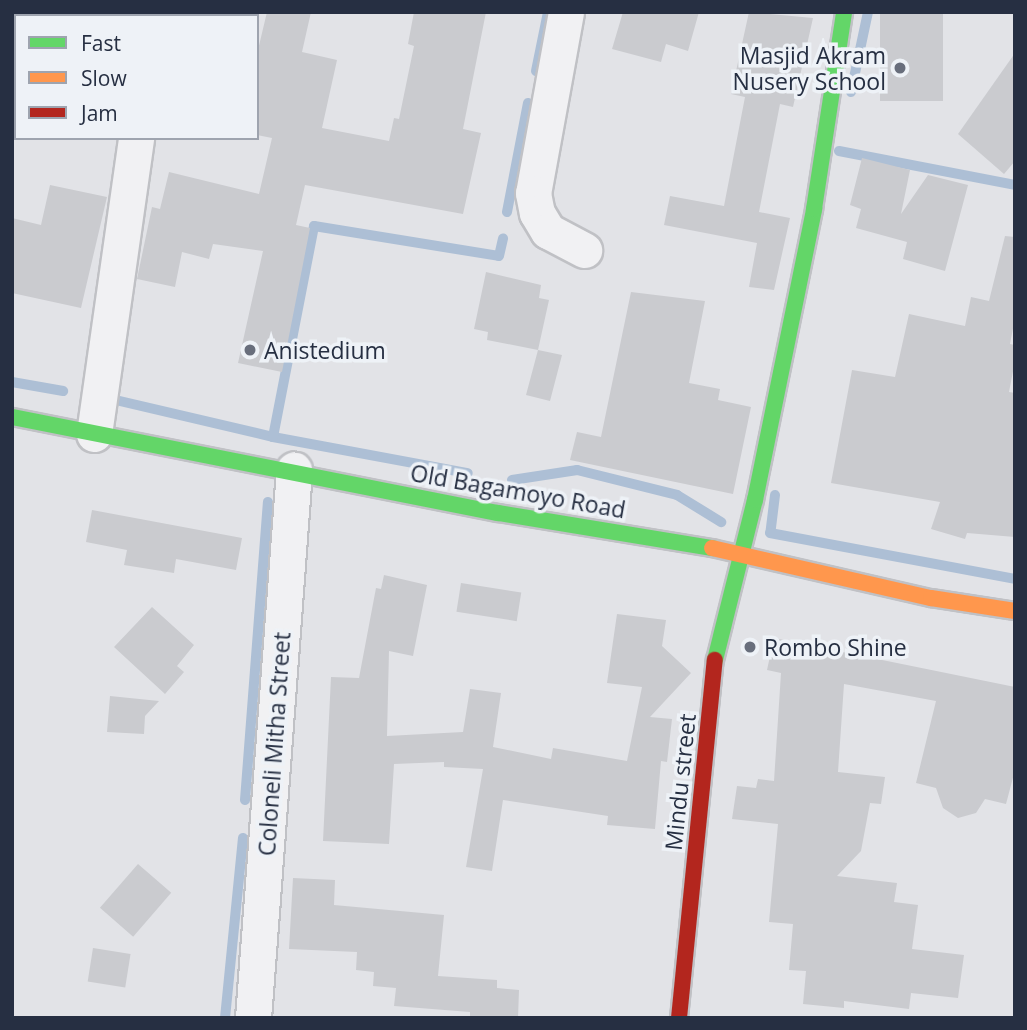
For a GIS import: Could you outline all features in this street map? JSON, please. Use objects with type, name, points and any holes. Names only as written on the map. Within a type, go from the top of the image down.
[{"type":"main road","name":"Mindu street","points":[[679,1018],[716,652],[743,553],[814,209],[844,12]]},
{"type":"main road","name":"Old Bagamoyo Road","points":[[12,417],[294,470],[499,513],[743,553],[931,598],[1015,611]]},
{"type":"street","points":[[566,12],[533,192],[537,213],[548,231],[584,250]]},
{"type":"street","points":[[94,434],[136,140]]},
{"type":"street","name":"Coloneli Mitha Street","points":[[253,1018],[294,470]]},
{"type":"building","points":[[267,12],[311,12],[302,52],[337,60],[322,128],[389,141],[394,118],[399,119],[414,46],[408,44],[414,12],[486,12],[463,129],[481,133],[463,214],[305,185],[296,225],[310,228],[282,372],[238,363],[263,251],[213,244],[209,259],[182,252],[175,287],[137,279],[152,207],[160,209],[169,172],[259,194],[272,138],[259,135],[259,46]]},
{"type":"building","points":[[623,12],[699,12],[688,51],[666,44],[661,62],[612,49]]},
{"type":"building","points":[[749,12],[813,18],[793,107],[780,104],[759,212],[790,218],[774,290],[749,287],[757,243],[664,225],[670,196],[724,206],[745,97],[731,94]]},
{"type":"building","name":"Masjid Akram Nusery School","points":[[880,12],[943,12],[943,101],[880,101]]},
{"type":"building","points":[[1015,53],[1015,161],[1004,174],[958,134]]},
{"type":"building","points":[[862,158],[910,170],[901,214],[928,175],[968,185],[945,271],[903,259],[907,242],[856,228],[861,209],[850,205]]},
{"type":"building","points":[[50,185],[107,197],[81,308],[12,293],[12,218],[41,225]]},
{"type":"building","points":[[1005,236],[1015,237],[1015,318],[1010,344],[1015,345],[1015,361],[1009,392],[1015,393],[1015,537],[967,533],[965,539],[931,529],[940,502],[831,483],[852,370],[895,377],[909,314],[965,326],[971,297],[989,301]]},
{"type":"building","points":[[486,272],[541,285],[539,298],[549,300],[538,350],[487,340],[488,332],[474,329]]},
{"type":"building","points":[[631,292],[705,301],[689,383],[720,389],[718,400],[751,407],[733,494],[570,460],[577,432],[601,437]]},
{"type":"building","points":[[538,350],[562,355],[550,401],[526,395]]},
{"type":"building","points":[[92,510],[242,538],[236,570],[176,559],[174,573],[124,565],[127,550],[86,542]]},
{"type":"building","points":[[384,575],[427,585],[413,656],[389,651],[387,736],[463,732],[470,689],[501,693],[493,747],[551,759],[553,748],[627,761],[642,687],[607,683],[617,614],[666,620],[662,646],[691,673],[650,717],[672,719],[667,762],[661,761],[655,829],[607,825],[608,816],[503,800],[492,871],[466,867],[483,769],[444,767],[444,762],[394,764],[389,844],[323,841],[331,677],[359,678],[376,588],[381,589]]},
{"type":"building","points":[[461,583],[521,593],[517,621],[456,612]]},
{"type":"building","points":[[152,607],[194,645],[177,666],[184,672],[165,694],[114,647]]},
{"type":"building","points":[[774,638],[1015,687],[1015,770],[1006,804],[985,799],[976,813],[958,818],[943,808],[936,788],[916,783],[936,701],[844,684],[838,772],[885,777],[881,804],[870,803],[861,851],[837,876],[897,883],[894,902],[918,905],[912,949],[964,955],[958,998],[911,993],[909,1009],[844,1001],[844,1008],[803,1004],[806,971],[789,970],[793,924],[769,922],[778,824],[732,819],[737,786],[756,788],[758,779],[774,781],[781,673],[767,670]]},
{"type":"building","points":[[110,696],[159,701],[145,716],[144,734],[107,732]]},
{"type":"building","points":[[138,864],[171,893],[133,937],[100,908]]},
{"type":"building","points":[[293,878],[335,880],[334,905],[444,915],[438,976],[497,980],[497,988],[519,990],[518,1018],[470,1018],[470,1012],[394,1006],[396,988],[373,986],[374,972],[356,970],[357,952],[289,949]]},
{"type":"building","points":[[93,948],[131,954],[125,988],[88,982]]},
{"type":"waterway","points":[[536,71],[548,12]]},
{"type":"waterway","points":[[851,92],[868,12]]},
{"type":"waterway","points":[[507,212],[528,103]]},
{"type":"waterway","points":[[839,151],[1015,185]]},
{"type":"waterway","points":[[273,437],[314,226],[499,256],[503,238]]},
{"type":"waterway","points":[[12,382],[63,391]]},
{"type":"waterway","points":[[107,398],[273,437],[468,473]]},
{"type":"waterway","points":[[512,480],[577,470],[677,495],[721,522]]},
{"type":"waterway","points":[[775,495],[770,533],[1015,579]]},
{"type":"waterway","points":[[245,800],[268,502]]},
{"type":"waterway","points":[[225,1018],[243,838]]},
{"type":"traffic: fast","points":[[715,660],[755,500],[814,209],[844,12]]},
{"type":"traffic: fast","points":[[12,417],[498,513],[712,548]]},
{"type":"traffic: slow","points":[[712,548],[931,598],[1015,611]]},
{"type":"traffic: jam","points":[[679,1018],[715,660]]},
{"type":"place","name":"Masjid Akram Nusery School","points":[[900,68]]},
{"type":"place","name":"Anistedium","points":[[250,350]]},
{"type":"place","name":"Rombo Shine","points":[[750,647]]}]
